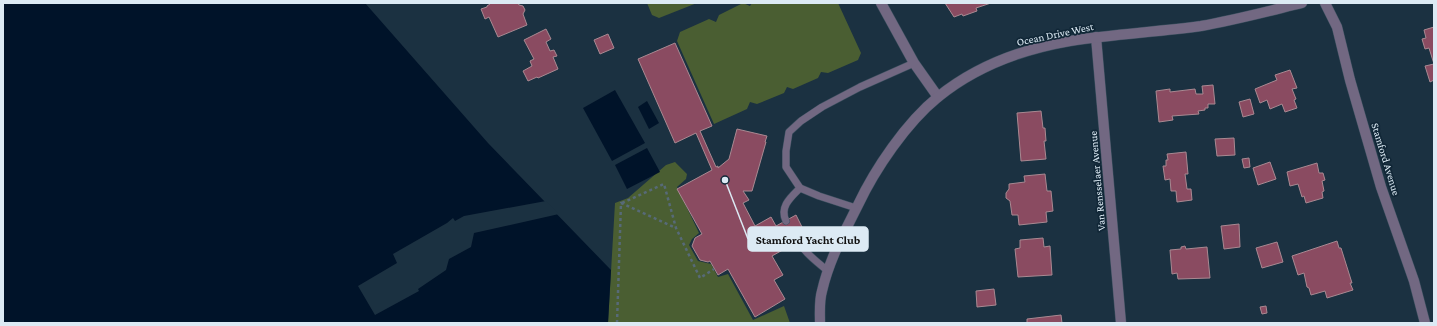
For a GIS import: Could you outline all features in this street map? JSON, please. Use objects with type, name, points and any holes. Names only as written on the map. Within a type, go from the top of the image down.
[{"type":"street","points":[[881,3],[914,63],[938,97]]},
{"type":"street","name":"Ocean Drive West","points":[[820,323],[821,293],[828,271],[840,240],[865,190],[893,147],[938,97],[975,74],[1007,58],[1044,47],[1096,37],[1203,25],[1302,3]]},
{"type":"street","name":"Stamford Avenue","points":[[1325,3],[1337,27],[1350,80],[1381,187],[1414,281],[1425,323]]},
{"type":"street","name":"Van Rensselaer Avenue","points":[[1096,37],[1121,323]]},
{"type":"lane","points":[[856,208],[800,188],[786,167],[786,151],[789,132],[801,121],[822,106],[914,63]]},
{"type":"lane","points":[[786,221],[784,216],[784,207],[790,198],[800,188]]},
{"type":"lane","points":[[792,233],[799,245],[828,271]]},
{"type":"path","points":[[621,203],[664,184],[676,228],[700,278],[714,269]]},
{"type":"path","points":[[621,203],[676,228]]},
{"type":"path","points":[[617,323],[621,203]]},
{"type":"green space","points":[[647,3],[697,3],[659,18],[652,15]]},
{"type":"green space","points":[[743,3],[750,6],[752,3],[838,3],[861,53],[858,60],[828,73],[821,72],[818,78],[793,89],[787,87],[784,93],[757,104],[750,102],[747,109],[714,124],[677,41],[680,32],[709,19],[716,22],[719,15]]},
{"type":"green space","points":[[675,162],[687,174],[686,179],[677,187],[699,233],[692,239],[689,245],[698,261],[711,264],[718,277],[728,274],[753,320],[784,306],[790,323],[608,323],[615,203],[628,198],[666,165]]},
{"type":"water","points":[[3,3],[365,3],[488,143],[611,270],[608,323],[3,323]]},
{"type":"water","points":[[615,90],[645,143],[612,161],[583,108]]},
{"type":"water","points":[[647,101],[659,123],[649,129],[638,107]]},
{"type":"water","points":[[647,148],[660,172],[627,189],[615,165]]},
{"type":"pier","points":[[546,201],[559,214],[474,233],[471,247],[449,259],[446,270],[418,289],[419,291],[375,315],[358,286],[397,263],[393,254],[447,223],[453,218],[455,221],[464,216]]},
{"type":"building","points":[[489,3],[518,3],[519,5],[523,6],[525,10],[523,14],[527,25],[498,37],[489,17],[485,19],[481,9],[487,7],[490,4]]},
{"type":"building","points":[[945,3],[991,3],[976,8],[977,11],[963,16],[962,14],[954,17]]},
{"type":"building","points":[[1434,27],[1434,64],[1429,48],[1425,49],[1422,39],[1426,38],[1424,30]]},
{"type":"building","points":[[546,29],[551,39],[546,42],[550,51],[554,50],[557,56],[553,57],[558,69],[528,81],[523,71],[532,66],[530,61],[534,59],[524,40]]},
{"type":"building","points":[[608,34],[614,48],[600,54],[594,40]]},
{"type":"building","points":[[675,43],[712,126],[700,131],[716,167],[718,166],[718,168],[729,159],[737,129],[767,136],[752,191],[743,191],[749,200],[743,203],[755,226],[771,217],[776,226],[796,215],[802,227],[783,238],[788,247],[772,256],[783,275],[774,280],[785,299],[755,317],[728,269],[718,275],[710,261],[700,260],[692,246],[695,238],[702,234],[677,189],[712,170],[696,133],[675,143],[638,59]]},
{"type":"building","points":[[1434,64],[1434,80],[1430,82],[1425,66]]},
{"type":"building","points":[[1290,70],[1297,88],[1292,89],[1296,99],[1294,100],[1297,108],[1285,112],[1282,104],[1270,109],[1267,100],[1260,103],[1255,89],[1277,80],[1275,75]]},
{"type":"building","points":[[1213,85],[1215,104],[1208,104],[1208,108],[1198,111],[1199,114],[1172,116],[1173,120],[1159,122],[1156,91],[1170,89],[1170,92],[1195,89],[1196,94],[1203,94],[1202,86]]},
{"type":"building","points":[[1250,99],[1254,114],[1243,117],[1239,102]]},
{"type":"building","points":[[1041,111],[1043,128],[1045,128],[1046,141],[1044,141],[1046,159],[1021,161],[1017,113]]},
{"type":"building","points":[[1234,138],[1235,155],[1217,156],[1215,139]]},
{"type":"building","points":[[1186,152],[1188,174],[1185,174],[1187,189],[1191,189],[1192,200],[1177,202],[1176,191],[1171,191],[1170,179],[1165,180],[1163,166],[1166,166],[1166,160],[1168,160],[1167,154]]},
{"type":"building","points":[[1249,158],[1250,167],[1244,168],[1242,159]]},
{"type":"building","points":[[1270,162],[1276,179],[1258,185],[1253,168]]},
{"type":"building","points":[[1317,163],[1319,173],[1323,173],[1325,180],[1322,181],[1324,191],[1322,192],[1323,198],[1306,203],[1304,196],[1302,197],[1298,184],[1290,186],[1287,172]]},
{"type":"building","points":[[1045,174],[1047,191],[1051,191],[1053,211],[1046,212],[1047,222],[1019,225],[1018,215],[1012,215],[1010,201],[1006,198],[1009,184],[1025,182],[1024,176]]},
{"type":"building","points":[[1239,224],[1240,247],[1224,249],[1221,226]]},
{"type":"building","points":[[1043,238],[1044,247],[1050,246],[1052,275],[1018,277],[1015,249],[1020,248],[1020,240]]},
{"type":"building","points":[[1337,241],[1339,248],[1341,248],[1353,290],[1327,298],[1325,291],[1311,295],[1309,288],[1307,287],[1304,273],[1298,275],[1292,256]]},
{"type":"building","points":[[1277,242],[1283,262],[1262,268],[1256,248]]},
{"type":"building","points":[[1185,246],[1186,249],[1207,247],[1210,278],[1178,279],[1177,273],[1172,274],[1170,250],[1181,249],[1181,247]]},
{"type":"building","points":[[994,289],[996,305],[977,307],[976,291]]},
{"type":"building","points":[[1266,306],[1267,313],[1262,314],[1260,307]]},
{"type":"building","points":[[1061,315],[1062,323],[1027,323],[1027,319]]},
{"type":"place","name":"Stamford Yacht Club","points":[[725,180]]}]
